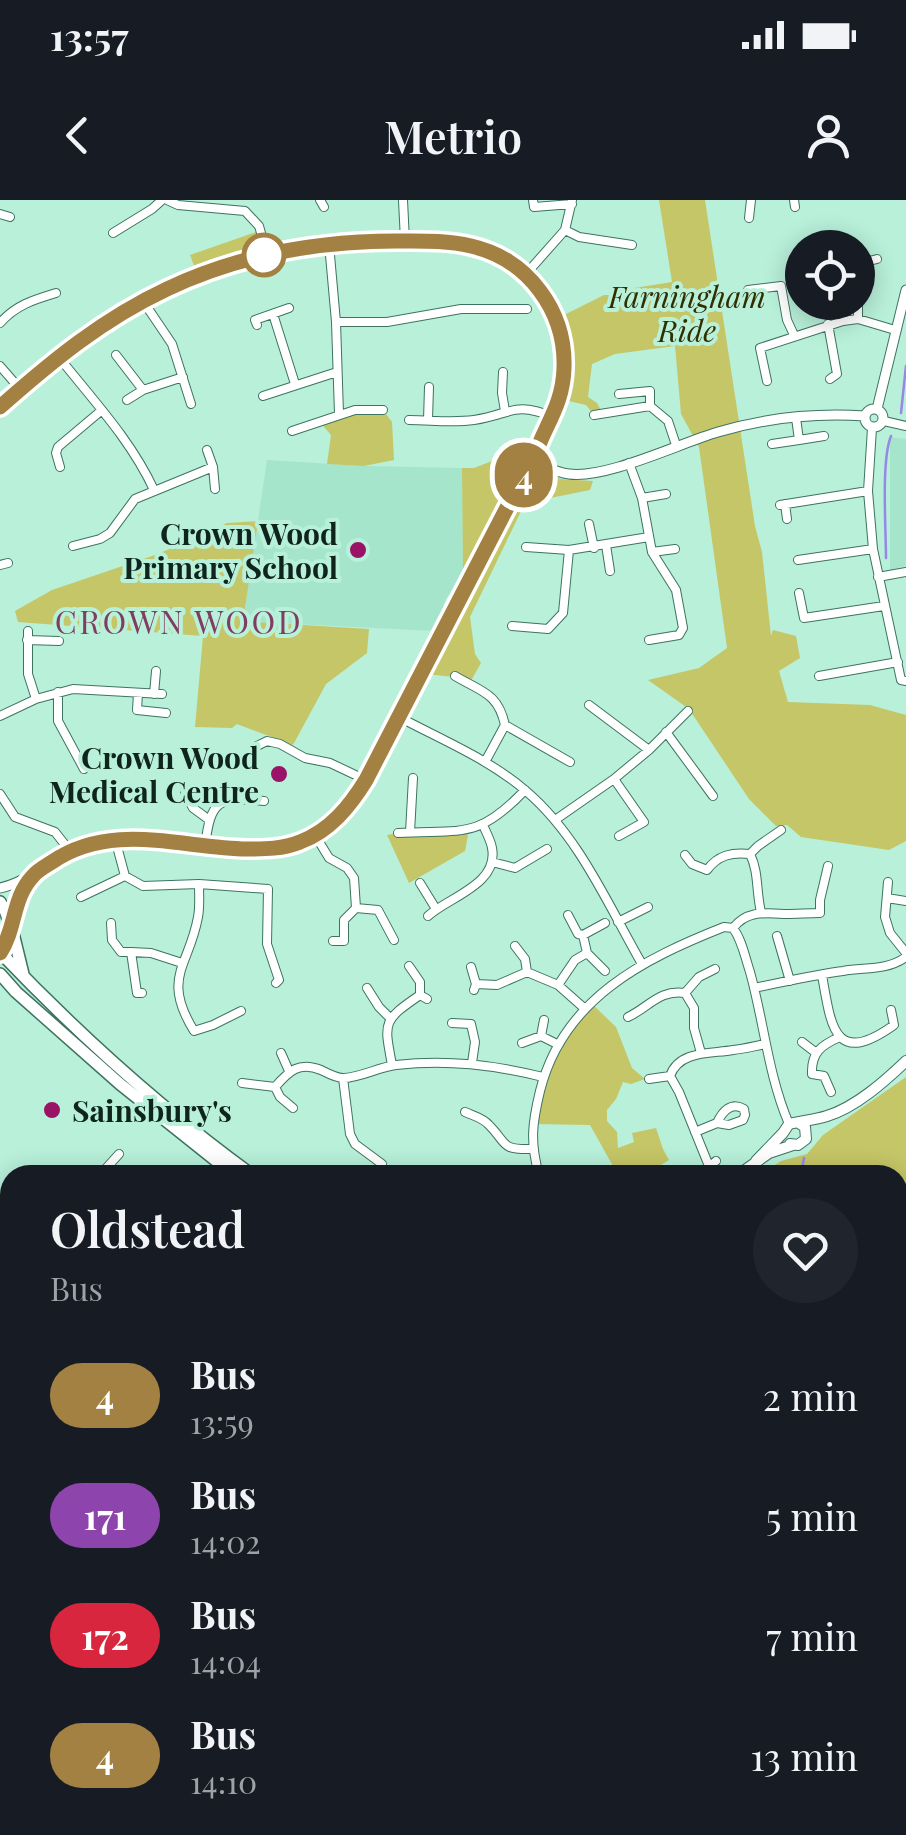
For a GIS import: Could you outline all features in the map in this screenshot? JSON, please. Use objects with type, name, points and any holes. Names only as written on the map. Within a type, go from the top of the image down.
[{"type":"highway","points":[[0,902],[24,977]]},
{"type":"highway","points":[[10,924],[0,952],[168,1118],[237,1165]]},
{"type":"highway","points":[[0,974],[16,992],[222,1165]]},
{"type":"highway","points":[[0,984],[16,992]]},
{"type":"main road","points":[[752,1165],[769,1153],[803,1142],[832,1114],[864,1095],[906,1061]]},
{"type":"main road","points":[[756,1162],[790,1127],[832,1114]]},
{"type":"main road","points":[[790,1127],[805,1127],[807,1134]]},
{"type":"main road","points":[[790,1127],[785,1140],[793,1145]]},
{"type":"street","points":[[114,233],[165,200],[178,205],[245,211],[259,226],[266,254]]},
{"type":"street","points":[[403,200],[405,241]]},
{"type":"street","points":[[526,274],[565,230],[572,202],[534,207],[533,200]]},
{"type":"street","points":[[748,218],[750,200]]},
{"type":"street","points":[[565,230],[580,237],[632,245]]},
{"type":"street","points":[[0,407],[58,356],[101,325],[165,290],[266,254],[329,244],[436,241],[493,253],[526,274],[552,310],[563,341],[563,382],[554,417],[366,780],[338,817],[315,835],[290,846],[266,850],[140,838],[92,842],[70,851],[34,875],[0,888]]},
{"type":"street","points":[[329,244],[339,414]]},
{"type":"street","points":[[748,290],[786,286],[787,320],[794,335]]},
{"type":"street","points":[[877,409],[906,290]]},
{"type":"street","points":[[0,323],[23,304],[56,294]]},
{"type":"street","points":[[143,301],[172,344],[191,404]]},
{"type":"street","points":[[257,325],[255,320],[289,308]]},
{"type":"street","points":[[336,322],[388,322],[461,308],[527,310]]},
{"type":"street","points":[[272,314],[295,384]]},
{"type":"street","points":[[767,380],[760,348],[828,324],[852,320]]},
{"type":"street","points":[[861,320],[895,330]]},
{"type":"street","points":[[828,324],[837,374],[830,379]]},
{"type":"street","points":[[116,355],[143,390]]},
{"type":"street","points":[[58,356],[144,468],[154,490]]},
{"type":"street","points":[[0,366],[20,389]]},
{"type":"street","points":[[264,396],[337,372]]},
{"type":"street","points":[[503,372],[505,411]]},
{"type":"street","points":[[127,400],[143,390],[182,377]]},
{"type":"street","points":[[428,420],[429,388]]},
{"type":"street","points":[[619,394],[650,391],[650,406]]},
{"type":"street","points":[[594,415],[650,406],[668,421],[676,445]]},
{"type":"street","points":[[408,420],[477,420],[524,407],[554,417]]},
{"type":"street","points":[[877,409],[884,421],[872,428],[865,416],[877,409]]},
{"type":"street","points":[[60,467],[58,447],[102,410]]},
{"type":"street","points":[[292,431],[355,410],[383,410]]},
{"type":"street","points":[[533,461],[561,473],[584,475],[736,427],[796,418],[865,416]]},
{"type":"street","points":[[796,418],[799,440]]},
{"type":"street","points":[[884,421],[906,426]]},
{"type":"street","points":[[872,428],[868,491],[872,549],[900,680],[906,681]]},
{"type":"street","points":[[772,444],[824,436]]},
{"type":"street","points":[[206,450],[213,467],[215,490]]},
{"type":"street","points":[[629,463],[642,498],[652,552],[676,590],[683,628],[679,636],[649,640]]},
{"type":"street","points":[[73,546],[100,539],[110,532],[135,499],[213,467]]},
{"type":"street","points":[[787,519],[783,504],[868,491]]},
{"type":"street","points":[[642,498],[666,494]]},
{"type":"street","points":[[590,524],[594,548]]},
{"type":"street","points":[[526,547],[570,550],[649,537]]},
{"type":"street","points":[[606,544],[610,571]]},
{"type":"street","points":[[652,552],[675,549]]},
{"type":"street","points":[[798,560],[872,549]]},
{"type":"street","points":[[512,626],[548,629],[564,614],[570,550]]},
{"type":"street","points":[[878,577],[906,572]]},
{"type":"street","points":[[800,594],[804,618],[884,606]]},
{"type":"street","points":[[36,700],[28,674],[28,636],[60,640]]},
{"type":"street","points":[[819,676],[898,662]]},
{"type":"street","points":[[0,716],[73,689],[158,694],[156,671]]},
{"type":"street","points":[[455,676],[496,700],[501,707],[505,726],[485,762]]},
{"type":"street","points":[[58,692],[58,721],[84,769]]},
{"type":"street","points":[[138,693],[137,710],[166,713]]},
{"type":"street","points":[[589,706],[649,750]]},
{"type":"street","points":[[555,820],[614,779],[688,711]]},
{"type":"street","points":[[399,717],[485,762],[525,790],[555,820],[590,872],[642,964]]},
{"type":"street","points":[[505,726],[570,762]]},
{"type":"street","points":[[666,732],[713,796]]},
{"type":"street","points":[[56,743],[67,738]]},
{"type":"street","points":[[253,748],[267,741],[280,744],[305,758],[366,780]]},
{"type":"street","points":[[614,779],[644,822],[619,836]]},
{"type":"street","points":[[410,832],[415,784]]},
{"type":"street","points":[[398,833],[460,832],[483,825],[504,812],[525,790]]},
{"type":"street","points":[[186,793],[193,808],[208,819]]},
{"type":"street","points":[[0,794],[15,816],[56,832],[70,851]]},
{"type":"street","points":[[205,846],[208,819],[218,804],[233,798],[264,801]]},
{"type":"street","points":[[420,883],[432,913],[473,887],[487,874],[492,862],[492,849],[483,825]]},
{"type":"street","points":[[750,854],[782,830]]},
{"type":"street","points":[[422,832],[423,846]]},
{"type":"street","points":[[315,835],[328,858],[347,868],[354,878],[356,908],[344,920],[344,941],[333,942]]},
{"type":"street","points":[[115,839],[125,876],[143,886],[281,887]]},
{"type":"street","points":[[492,862],[514,868],[547,849]]},
{"type":"street","points":[[685,855],[692,864],[707,870],[713,862],[733,852],[750,854]]},
{"type":"street","points":[[750,854],[756,866],[760,912]]},
{"type":"street","points":[[347,868],[352,856]]},
{"type":"street","points":[[733,928],[739,920],[760,912],[820,913],[828,866]]},
{"type":"street","points":[[10,924],[18,899],[34,875]]},
{"type":"street","points":[[81,898],[125,876]]},
{"type":"street","points":[[754,988],[898,963],[906,955],[890,933],[885,917],[888,882]]},
{"type":"street","points":[[199,884],[198,917],[177,990],[182,1012],[194,1031],[242,1010]]},
{"type":"street","points":[[268,889],[267,944],[277,982],[291,978]]},
{"type":"street","points":[[887,898],[906,901]]},
{"type":"street","points":[[356,908],[378,910],[394,940]]},
{"type":"street","points":[[618,922],[648,908]]},
{"type":"street","points":[[568,915],[583,936]]},
{"type":"street","points":[[111,923],[112,940],[122,952],[151,953],[182,963]]},
{"type":"street","points":[[583,936],[604,923]]},
{"type":"street","points":[[536,1165],[532,1149],[533,1119],[543,1077],[556,1044],[584,1008],[642,964],[672,947],[724,927],[733,928],[737,934],[790,1127]]},
{"type":"street","points":[[583,936],[587,952],[605,972]]},
{"type":"street","points":[[777,936],[790,981]]},
{"type":"street","points":[[515,946],[525,959],[527,972]]},
{"type":"street","points":[[131,952],[136,994]]},
{"type":"street","points":[[558,985],[575,960],[587,952]]},
{"type":"street","points":[[392,1065],[386,1030],[390,1018],[423,997],[420,982],[409,966]]},
{"type":"street","points":[[470,968],[475,987],[497,984],[527,972],[558,985],[584,1008]]},
{"type":"street","points":[[685,994],[700,977],[715,968]]},
{"type":"street","points":[[822,975],[828,1014],[840,1037],[849,1043],[860,1044],[894,1025],[891,1010]]},
{"type":"street","points":[[367,988],[390,1018]]},
{"type":"street","points":[[628,1017],[663,994],[685,994],[694,1008],[700,1053]]},
{"type":"street","points":[[541,1036],[544,1020]]},
{"type":"street","points":[[452,1023],[471,1024],[475,1042],[472,1062]]},
{"type":"street","points":[[522,1043],[541,1036],[556,1044]]},
{"type":"street","points":[[831,1092],[824,1076],[812,1074],[811,1063],[824,1044],[840,1037]]},
{"type":"street","points":[[802,1042],[816,1052]]},
{"type":"street","points":[[710,1165],[670,1076],[672,1069],[700,1053],[766,1044]]},
{"type":"street","points":[[281,1053],[290,1070]]},
{"type":"street","points":[[270,1086],[299,1066],[343,1078],[392,1065],[472,1062],[543,1077]]},
{"type":"street","points":[[649,1080],[670,1076]]},
{"type":"street","points":[[343,1078],[350,1134],[355,1144],[382,1164]]},
{"type":"street","points":[[242,1082],[270,1086],[293,1108]]},
{"type":"street","points":[[466,1112],[486,1122],[502,1143],[513,1150],[532,1149]]},
{"type":"street","points":[[694,1132],[716,1123]]},
{"type":"street","points":[[372,1155],[380,1143]]},
{"type":"street","points":[[109,1165],[119,1154]]},
{"type":"shaded area","points":[[890,437],[906,439],[906,566],[890,570]]},
{"type":"shaded area","name":"Crown Wood Primary School","points":[[267,460],[462,468],[463,579],[446,598],[435,631],[253,622],[245,608]]},
{"type":"green space","name":"Farningham Ride","points":[[659,200],[705,200],[762,552],[771,636],[773,630],[796,636],[800,658],[779,671],[788,702],[870,705],[906,715],[906,841],[889,850],[801,837],[787,825],[776,826],[749,799],[689,709],[648,680],[699,668],[727,648],[699,447],[681,414],[675,346],[615,354],[592,364],[588,397],[603,414],[594,415],[586,405],[560,399],[564,376],[556,319],[604,295],[623,295],[622,290],[672,282]]},
{"type":"green space","points":[[256,232],[265,258],[195,268],[190,255]]},
{"type":"green space","points":[[383,410],[392,422],[394,460],[364,466],[327,464],[331,435],[319,421],[339,414]]},
{"type":"green space","points":[[528,447],[463,579],[462,468],[474,468]]},
{"type":"green space","points":[[537,467],[560,479],[593,481],[590,490],[525,503],[470,617],[475,654],[481,663],[472,679],[426,674],[517,496]]},
{"type":"green space","points":[[258,521],[245,608],[253,622],[369,629],[367,653],[326,684],[293,745],[237,724],[232,728],[195,727],[203,636],[18,622],[15,611],[52,590],[158,554],[227,523]]},
{"type":"green space","points":[[398,833],[468,835],[465,851],[409,883],[387,835]]},
{"type":"green space","points":[[590,1002],[616,1027],[632,1068],[645,1079],[631,1084],[623,1082],[607,1110],[607,1121],[617,1132],[618,1148],[634,1142],[632,1133],[656,1128],[669,1160],[661,1165],[612,1165],[590,1125],[532,1124],[557,1044]]},
{"type":"green space","points":[[906,1077],[906,1165],[775,1165],[807,1154],[823,1135]]},
{"type":"waterway","points":[[901,413],[906,366]]},
{"type":"waterway","points":[[886,558],[885,478],[891,436]]},
{"type":"waterway","points":[[803,1165],[804,1158]]},
{"type":"bus line","name":"4","points":[[0,407],[85,336],[165,290],[266,254],[329,244],[436,241],[493,253],[526,274],[544,296],[563,341],[563,382],[554,417],[354,800],[325,829],[290,846],[234,849],[140,838],[92,842],[70,851],[34,875],[23,890],[0,953]]},
{"type":"place","name":"Crown Wood Primary School","points":[[358,550]]},
{"type":"place","name":"Crown Wood Medical Centre","points":[[279,774]]},
{"type":"place","name":"Sainsbury's","points":[[52,1110]]},
{"type":"district","name":"CROWN WOOD","points":[[179,620]]}]
